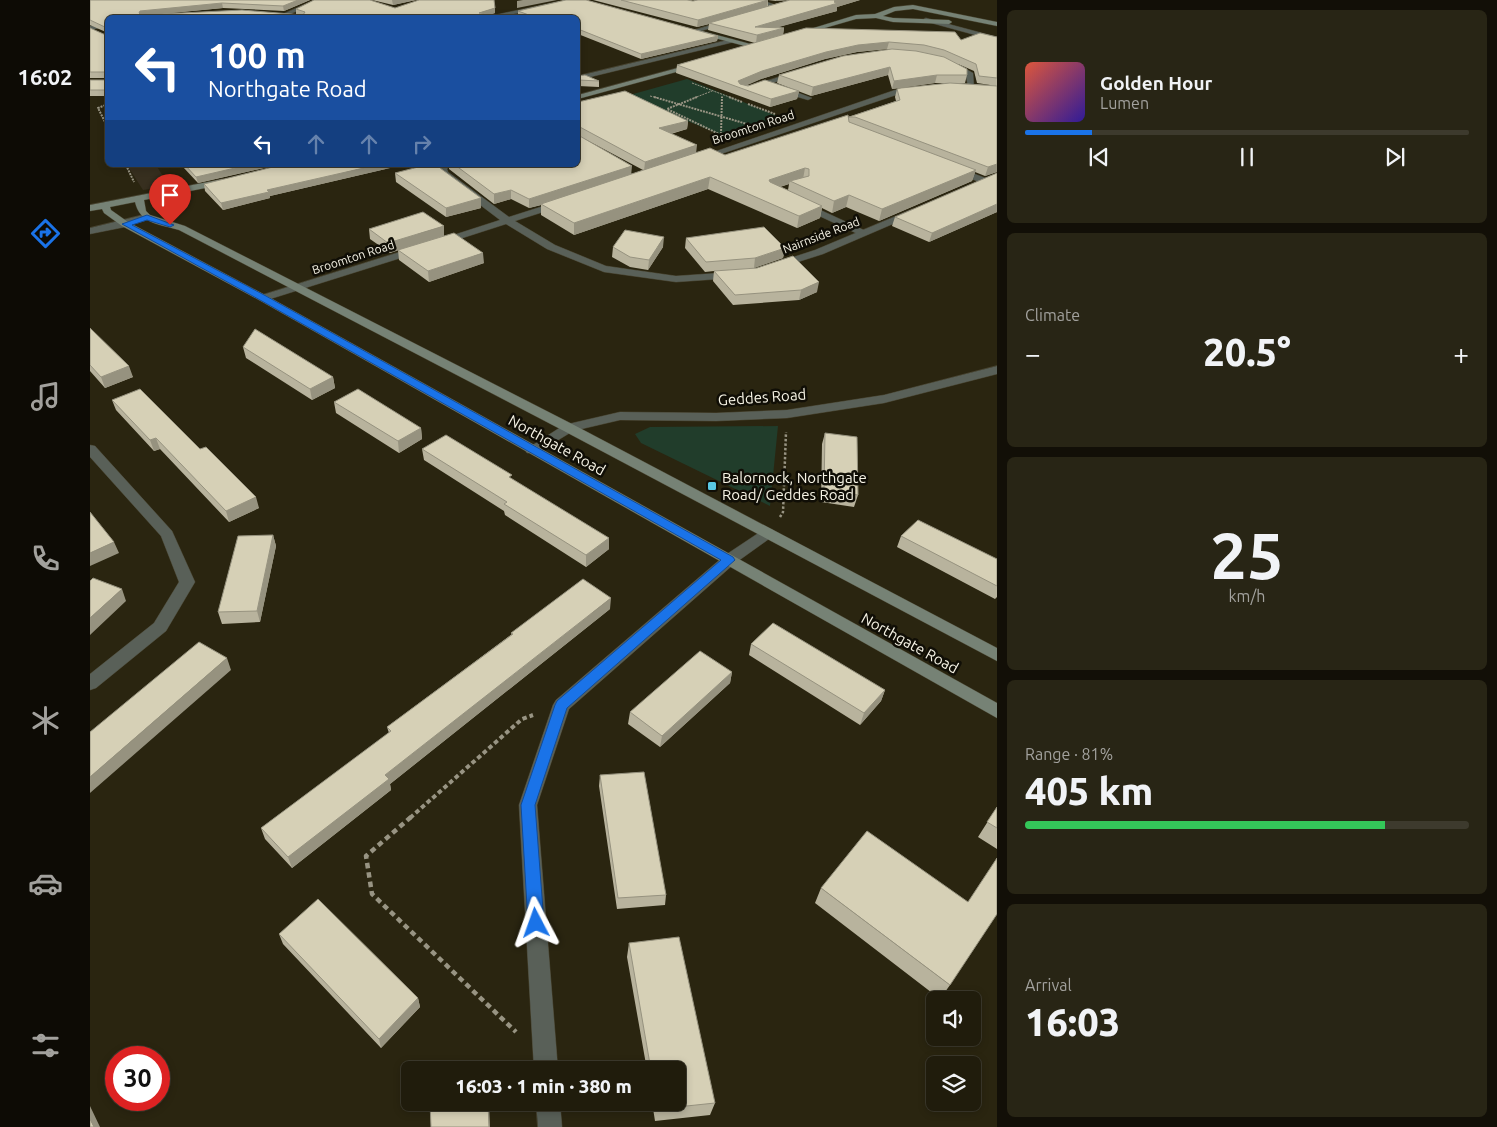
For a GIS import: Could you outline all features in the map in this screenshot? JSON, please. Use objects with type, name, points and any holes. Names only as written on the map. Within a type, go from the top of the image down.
[{"type":"street","points":[[286,14],[320,0]]},
{"type":"street","points":[[501,15],[574,0]]},
{"type":"street","points":[[754,0],[782,6],[760,12]]},
{"type":"street","points":[[909,0],[913,7]]},
{"type":"street","points":[[876,16],[894,9],[913,7],[997,24]]},
{"type":"street","points":[[278,14],[290,15]]},
{"type":"street","points":[[792,36],[856,17],[876,16],[893,20],[947,22],[997,32]]},
{"type":"street","points":[[694,31],[732,20]]},
{"type":"street","points":[[926,20],[997,39]]},
{"type":"street","points":[[90,28],[105,25]]},
{"type":"street","points":[[90,28],[101,35]]},
{"type":"street","points":[[685,28],[756,47]]},
{"type":"street","points":[[580,78],[732,41]]},
{"type":"street","points":[[738,52],[765,44]]},
{"type":"street","points":[[941,59],[957,66],[970,75],[971,86]]},
{"type":"street","points":[[580,97],[702,63]]},
{"type":"street","points":[[743,90],[801,72]]},
{"type":"street","points":[[764,83],[808,98]]},
{"type":"street","name":"Broomton Road","points":[[688,162],[898,92],[929,87]]},
{"type":"street","points":[[949,167],[985,181]]},
{"type":"street","points":[[445,169],[508,221],[551,247],[604,269],[676,279],[745,274]]},
{"type":"street","points":[[968,189],[997,176]]},
{"type":"street","points":[[90,208],[231,180]]},
{"type":"street","points":[[90,231],[125,224],[147,217],[142,212],[139,199]]},
{"type":"street","name":"Broomton Road","points":[[263,298],[571,200]]},
{"type":"street","points":[[792,200],[862,233]]},
{"type":"street","name":"Northgate Road","points":[[104,205],[107,212],[125,224],[263,298],[997,711]]},
{"type":"street","name":"Nairnside Road","points":[[764,270],[819,252],[924,207]]},
{"type":"street","name":"Northgate Road","points":[[147,217],[182,228],[569,428],[997,655]]},
{"type":"street","name":"Geddes Road","points":[[532,450],[569,428],[620,416],[716,417],[787,414],[884,399],[997,370]]},
{"type":"street","points":[[90,449],[167,534],[187,582],[160,627],[90,683]]},
{"type":"street","points":[[546,1061],[528,805],[562,705],[729,560],[768,533]]},
{"type":"street","points":[[549,1111],[550,1127]]},
{"type":"path","points":[[665,74],[801,124]]},
{"type":"path","points":[[639,81],[651,86],[636,92],[776,132]]},
{"type":"path","points":[[712,91],[667,110],[721,135],[722,94]]},
{"type":"path","points":[[105,105],[98,108],[105,122]]},
{"type":"path","points":[[768,533],[783,512],[787,414]]},
{"type":"path","points":[[542,1061],[372,894],[366,856],[522,719],[562,705]]},
{"type":"shaded area","points":[[128,167],[157,167],[169,186],[143,190]]},
{"type":"green space","points":[[687,79],[787,120],[729,138],[626,96]]},
{"type":"green space","points":[[778,426],[770,506],[641,443],[635,434],[650,427]]},
{"type":"building","points":[[90,0],[298,0],[283,6],[222,3],[140,11],[141,15],[105,15],[105,27],[90,20]]},
{"type":"building","points":[[314,0],[370,0],[395,8],[419,0],[494,0],[495,8],[479,13],[496,15],[303,15],[305,12],[296,9]]},
{"type":"building","points":[[566,0],[586,0],[718,36],[641,54],[580,30],[580,15],[529,15],[518,11]]},
{"type":"building","points":[[621,0],[693,1],[768,0],[698,20]]},
{"type":"building","points":[[790,0],[837,0],[834,2],[838,3],[755,27],[784,28],[757,35],[709,23]]},
{"type":"building","points":[[242,10],[303,15],[141,15]]},
{"type":"building","points":[[90,28],[105,35],[105,72],[90,72]]},
{"type":"building","points":[[806,28],[955,32],[961,40],[980,33],[997,37],[997,78],[979,76],[976,64],[944,50],[924,45],[889,42],[858,45],[826,52],[762,71],[738,81],[740,84],[748,86],[765,80],[799,91],[771,99],[677,65]]},
{"type":"building","points":[[892,49],[916,51],[944,57],[967,69],[967,75],[937,75],[894,81],[890,67],[813,87],[779,75],[843,56]]},
{"type":"building","points":[[585,75],[599,81],[580,80],[580,76]]},
{"type":"building","points":[[90,80],[105,80],[105,90],[90,90]]},
{"type":"building","points":[[950,83],[997,86],[997,164],[988,167],[855,117],[849,117],[900,100],[897,89]]},
{"type":"building","points":[[625,91],[688,121],[659,128],[697,145],[645,162],[580,127],[580,102]]},
{"type":"building","points":[[848,115],[849,122],[976,170],[882,209],[849,195],[834,201],[790,181],[809,176],[809,169],[805,168],[769,180],[822,206],[799,216],[710,177],[574,223],[541,204],[710,148],[725,155]]},
{"type":"building","points":[[580,136],[632,166],[529,199],[511,190],[494,194],[458,167],[580,167]]},
{"type":"building","points":[[187,167],[239,167],[196,177]]},
{"type":"building","points":[[273,167],[368,167],[267,190],[269,192],[221,203],[204,184]]},
{"type":"building","points":[[418,167],[439,167],[481,198],[446,208],[395,173]]},
{"type":"building","points":[[997,173],[997,204],[932,233],[895,217]]},
{"type":"building","points":[[423,212],[444,226],[388,243],[369,229]]},
{"type":"building","points":[[764,227],[785,248],[755,258],[706,262],[686,238]]},
{"type":"building","points":[[625,230],[664,237],[649,260],[630,257],[613,247]]},
{"type":"building","points":[[454,233],[483,253],[428,271],[398,250]]},
{"type":"building","points":[[793,256],[819,282],[801,290],[735,295],[714,271],[757,268]]},
{"type":"building","points":[[90,328],[129,366],[101,377],[90,365]]},
{"type":"building","points":[[255,329],[333,377],[310,389],[243,347]]},
{"type":"building","points":[[140,389],[200,449],[206,447],[256,497],[226,511],[156,438],[150,440],[112,400]]},
{"type":"building","points":[[358,389],[421,428],[398,441],[334,402]]},
{"type":"building","points":[[825,433],[857,437],[858,495],[824,491]]},
{"type":"building","points":[[446,435],[512,475],[509,477],[609,538],[586,555],[504,504],[507,502],[422,449]]},
{"type":"building","points":[[90,512],[114,542],[90,553]]},
{"type":"building","points":[[918,520],[997,559],[997,586],[901,536]]},
{"type":"building","points":[[273,535],[257,611],[218,612],[238,536]]},
{"type":"building","points":[[93,578],[122,589],[90,618],[90,581]]},
{"type":"building","points":[[583,579],[611,598],[385,775],[389,779],[288,857],[261,828],[391,731],[387,727],[513,634],[511,633]]},
{"type":"building","points":[[773,623],[885,690],[864,713],[751,644]]},
{"type":"building","points":[[199,642],[227,658],[90,777],[90,732]]},
{"type":"building","points":[[700,651],[732,672],[662,736],[630,712]]},
{"type":"building","points":[[644,772],[666,895],[618,898],[600,775]]},
{"type":"building","points":[[997,807],[997,828],[987,822]]},
{"type":"building","points":[[867,831],[968,902],[997,858],[997,914],[950,985],[821,888]]},
{"type":"building","points":[[318,899],[418,998],[379,1039],[279,934]]},
{"type":"building","points":[[679,937],[715,1103],[686,1106],[686,1061],[649,1061],[629,943]]},
{"type":"building","points":[[430,1111],[488,1111],[489,1127],[431,1127]]},
{"type":"building","points":[[90,1119],[94,1127],[90,1127]]},
{"type":"place","name":"Balornock, Northgate Road/ Geddes Road","points":[[712,486]]},
{"type":"route","points":[[170,225],[147,217],[125,224],[263,298],[729,560],[562,705],[528,805],[536,923]]}]
